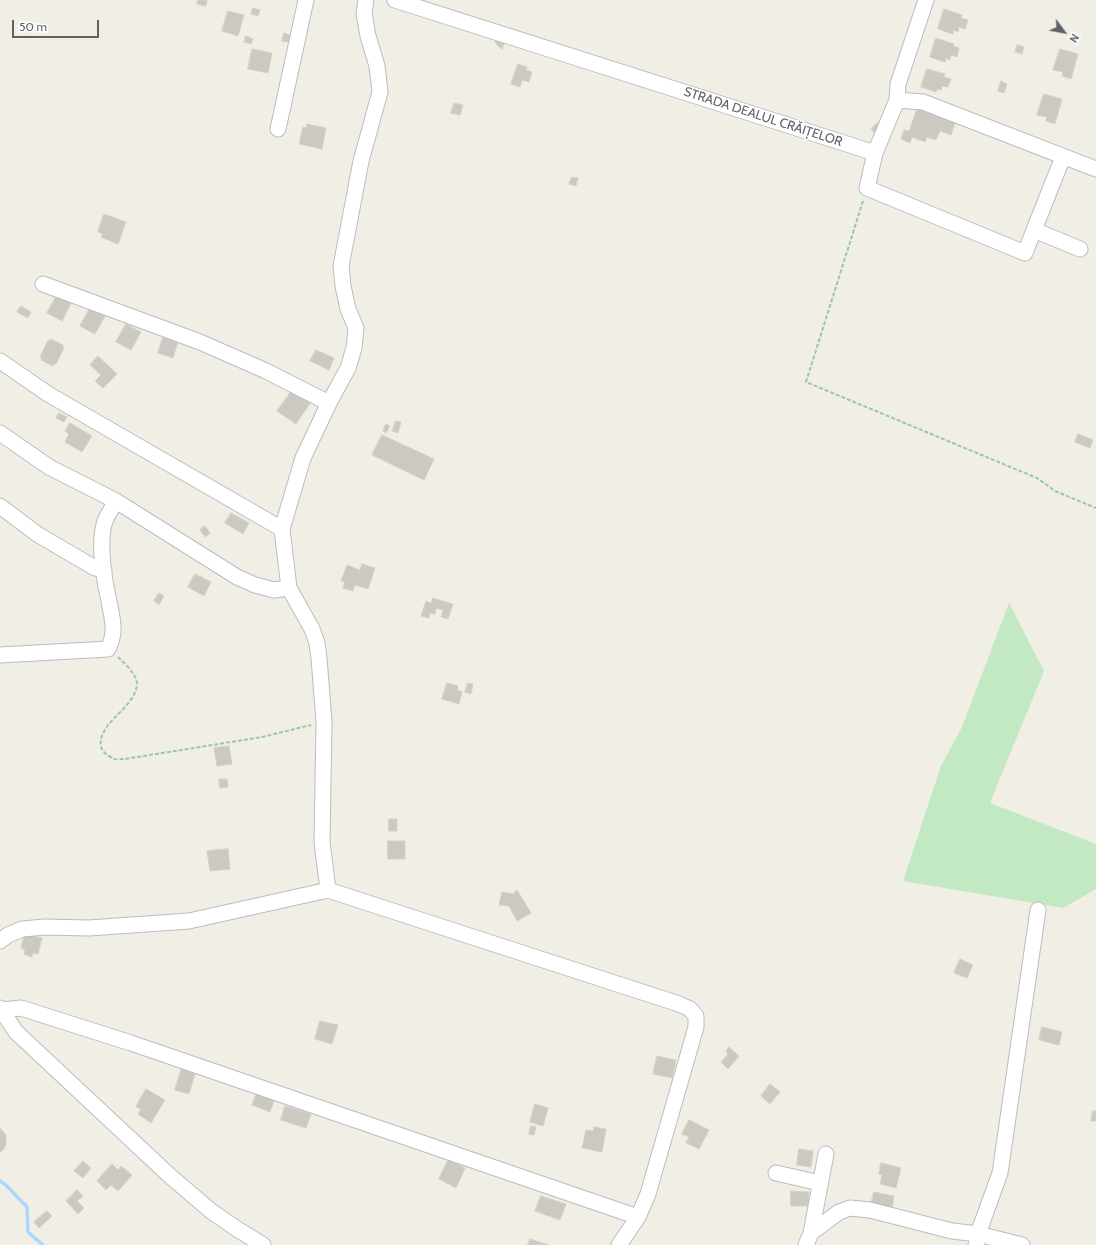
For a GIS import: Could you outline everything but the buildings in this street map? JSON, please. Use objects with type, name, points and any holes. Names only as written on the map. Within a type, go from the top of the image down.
[{"type":"street","points":[[278,129],[306,0]]},
{"type":"street","points":[[328,890],[322,842],[324,722],[317,644],[312,629],[289,588],[282,529],[303,458],[329,403],[348,368],[354,348],[356,328],[348,309],[343,286],[341,266],[362,161],[380,92],[377,66],[368,36],[364,13],[366,0]]},
{"type":"street","name":"STRADA DEALUL CRĂIȚELOR","points":[[395,0],[875,153]]},
{"type":"street","points":[[926,0],[898,84],[897,100],[875,153],[867,188],[1025,252],[1063,157]]},
{"type":"street","points":[[897,100],[923,102],[1096,169]]},
{"type":"street","points":[[1034,230],[1080,249]]},
{"type":"street","points":[[43,284],[200,342],[266,371],[329,403]]},
{"type":"street","points":[[0,361],[48,394],[282,529]]},
{"type":"street","points":[[0,433],[49,467],[116,502],[237,577],[255,585],[274,590],[289,588]]},
{"type":"street","points":[[0,655],[108,649],[112,640],[114,625],[104,570],[102,540],[105,522],[116,502]]},
{"type":"street","points":[[0,506],[37,534],[95,568],[104,570]]},
{"type":"street","points":[[0,941],[8,935],[22,929],[45,927],[89,928],[189,921],[328,890],[679,1004],[690,1009],[696,1016],[696,1027],[648,1194],[638,1217],[619,1245]]},
{"type":"street","points":[[977,1240],[1000,1173],[1038,910]]},
{"type":"street","points":[[0,1009],[21,1008],[124,1041],[638,1217]]},
{"type":"street","points":[[0,1009],[16,1032],[170,1176],[211,1211],[263,1245]]},
{"type":"street","points":[[808,1239],[826,1154]]},
{"type":"street","points":[[776,1173],[820,1183]]},
{"type":"street","points":[[808,1239],[839,1212],[850,1208],[870,1210],[952,1231],[977,1240],[1022,1245]]},
{"type":"path","points":[[867,188],[806,382],[1036,478],[1055,490],[1096,508]]},
{"type":"path","points":[[108,649],[123,662],[137,680],[136,690],[129,704],[108,725],[101,740],[100,746],[102,751],[112,758],[125,759],[262,737],[324,722]]},
{"type":"green space","points":[[1009,603],[1044,671],[990,803],[1096,844],[1096,889],[1063,908],[903,881],[941,766],[962,727]]},
{"type":"waterway","points":[[0,1181],[6,1185],[27,1207],[28,1232],[43,1245]]}]
